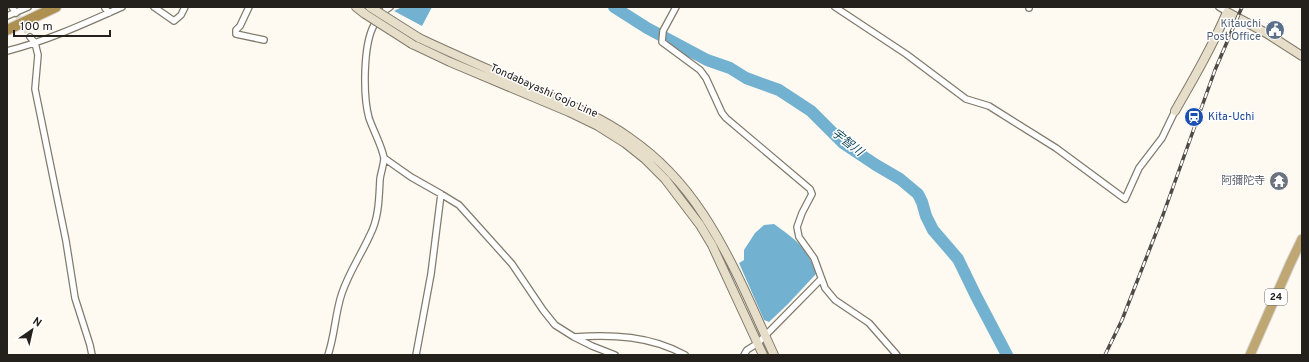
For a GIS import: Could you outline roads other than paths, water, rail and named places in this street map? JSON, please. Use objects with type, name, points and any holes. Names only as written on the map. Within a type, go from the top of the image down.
[{"type":"highway","points":[[7,30],[56,7]]},
{"type":"highway","name":"24","points":[[1250,355],[1302,239]]},
{"type":"main road","name":"Tondabayashi Gojo Line","points":[[356,7],[412,44],[598,126],[625,143],[645,159],[665,179],[700,225],[716,252],[764,355]]},
{"type":"main road","name":"Tondabayashi Gojo Line","points":[[370,7],[419,38],[574,106],[603,121],[630,137],[650,152],[672,174],[703,213],[727,254],[774,355]]},
{"type":"main road","points":[[1175,111],[1205,59],[1227,12],[1266,33],[1302,56]]},
{"type":"street","points":[[12,7],[16,12]]},
{"type":"street","points":[[7,16],[28,7]]},
{"type":"street","points":[[7,52],[78,27],[107,10],[122,7]]},
{"type":"street","points":[[154,7],[174,21],[181,15],[185,7]]},
{"type":"street","points":[[249,7],[240,26],[236,30],[236,34],[264,40]]},
{"type":"street","points":[[328,355],[342,292],[349,274],[371,234],[378,211],[380,176],[384,158],[368,115],[365,92],[366,60],[373,25],[383,11],[390,7]]},
{"type":"street","points":[[676,7],[663,31],[662,42],[700,70],[706,78],[722,114],[810,190],[812,194],[802,212],[797,227],[799,237],[814,258],[825,288],[835,300],[869,323],[897,355]]},
{"type":"street","points":[[835,7],[906,54],[966,99],[989,106],[1056,148],[1125,199],[1139,168],[1162,138],[1175,111]]},
{"type":"street","points":[[1218,7],[1227,12]]},
{"type":"street","points":[[30,37],[35,43],[38,55],[35,89],[66,241],[75,298],[92,355]]},
{"type":"street","points":[[384,158],[459,206],[506,257],[543,310],[555,324],[574,337],[615,355]]},
{"type":"street","points":[[416,355],[431,274],[441,194]]},
{"type":"street","points":[[744,355],[747,350],[758,343],[821,279]]},
{"type":"street","points":[[574,337],[618,335],[657,343],[685,355]]},
{"type":"water","points":[[402,7],[432,7],[422,26],[394,11]]},
{"type":"water","points":[[774,224],[800,245],[809,257],[816,274],[769,322],[764,320],[739,263],[744,260],[744,250],[755,233],[764,225]]},
{"type":"waterway","name":"宇智川","points":[[614,7],[647,28],[707,60],[730,68],[746,78],[779,90],[811,111],[843,143],[900,179],[918,194],[933,230],[958,259],[1007,355]]},
{"type":"tunnel","points":[[16,13],[30,37]]},
{"type":"railway","points":[[1105,355],[1122,320],[1163,215],[1215,70],[1242,7]]},
{"type":"place","name":"Kitauchi Post Office","points":[[1275,30]]},
{"type":"place","name":"Kita-Uchi","points":[[1194,117]]},
{"type":"place","name":"阿彌陀寺","points":[[1279,181]]}]
